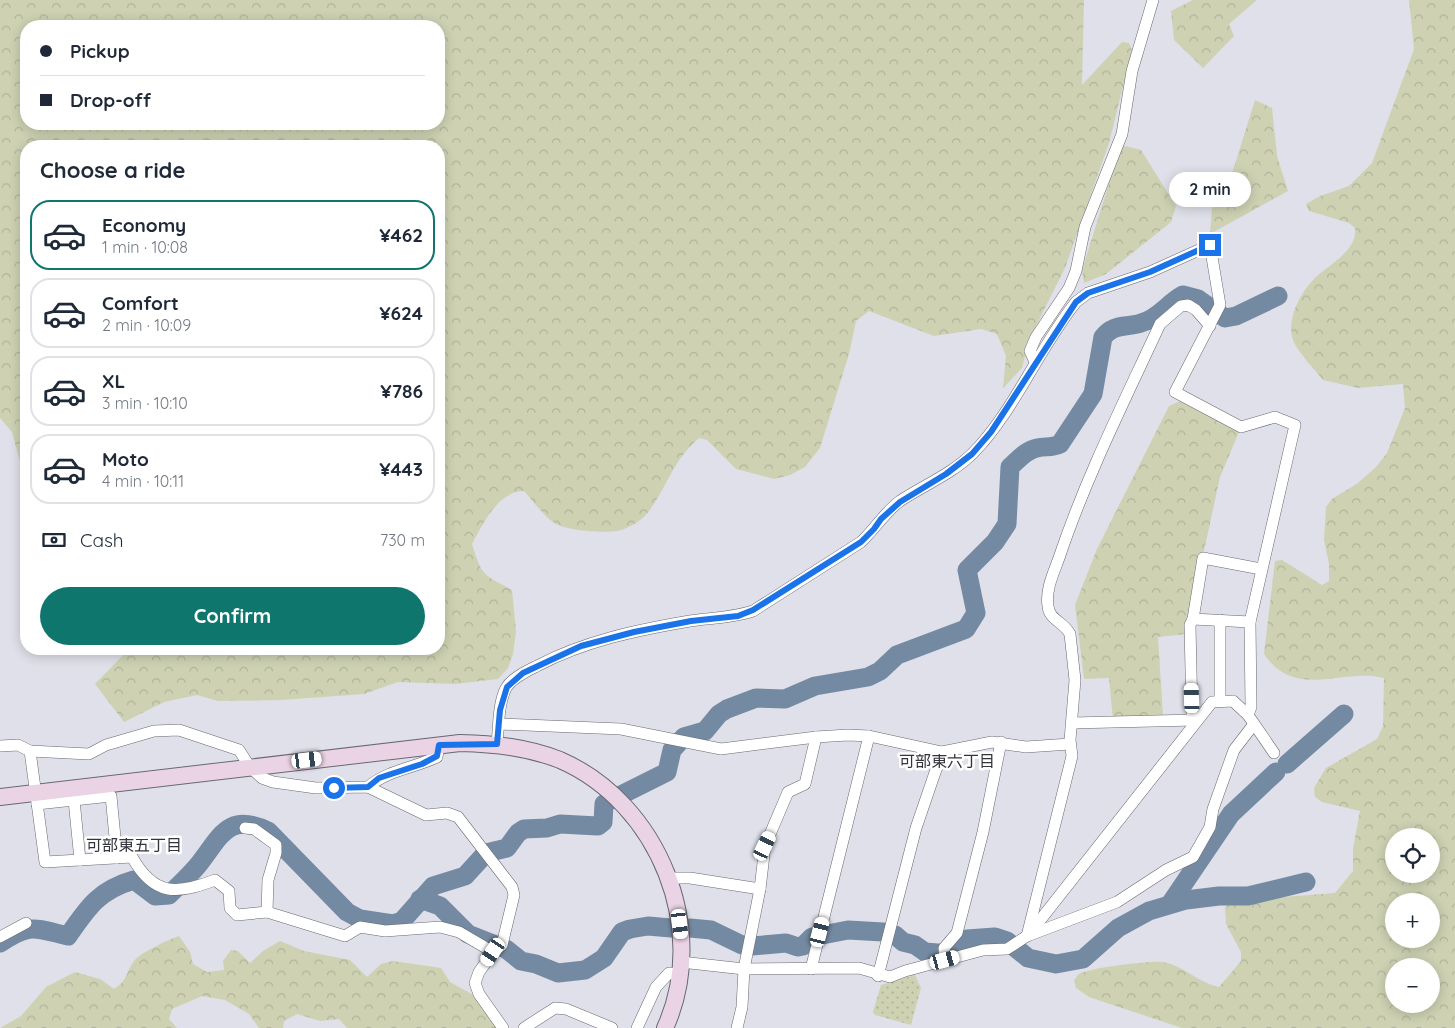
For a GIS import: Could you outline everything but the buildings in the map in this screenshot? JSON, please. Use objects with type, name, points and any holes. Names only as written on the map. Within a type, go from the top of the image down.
[{"type":"street","points":[[1035,362],[1030,352],[1036,337],[1070,288],[1085,227],[1122,134],[1132,71],[1154,0]]},
{"type":"street","points":[[497,744],[500,710],[507,687],[523,673],[581,646],[634,632],[691,621],[738,616],[753,610],[845,553],[861,542],[881,519],[900,502],[946,474],[972,454],[991,432],[1071,309],[1088,293],[1150,272],[1210,245],[1220,305],[1176,392],[1242,427],[1275,418],[1295,424],[1250,622],[1251,720],[1234,750],[1213,810],[1210,827],[1193,857],[1166,870],[1117,902],[1027,936],[1013,946],[945,955],[890,977],[878,976],[859,968],[681,968],[669,973],[656,987],[637,1028]]},
{"type":"street","points":[[1027,936],[1072,756],[1070,744],[1075,680],[1070,634],[1067,628],[1052,617],[1048,608],[1047,596],[1078,502],[1160,324],[1181,306],[1188,305],[1214,318]]},
{"type":"street","points":[[1195,720],[1192,716],[1190,625],[1193,619],[1203,558],[1261,568]]},
{"type":"street","points":[[1193,619],[1250,622]]},
{"type":"street","points":[[1220,620],[1220,700]]},
{"type":"street","points":[[1027,936],[1195,720],[1212,702],[1220,700],[1233,701],[1251,720],[1274,753]]},
{"type":"street","points":[[1072,723],[1195,720]]},
{"type":"street","points":[[499,724],[621,729],[682,742],[734,749],[816,736],[869,736],[942,752],[1001,742],[1026,747],[1070,744]]},
{"type":"street","points":[[0,746],[18,745],[30,751],[90,754],[106,745],[154,731],[179,730],[240,750],[250,767],[262,778],[273,782],[316,788],[368,787],[426,815],[447,813],[458,817],[512,888],[514,895],[497,949],[479,972],[475,983],[479,994],[503,1028]]},
{"type":"street","points":[[737,1028],[742,1007],[744,969],[760,889],[765,846],[788,792],[805,784],[816,736]]},
{"type":"street","points":[[810,969],[869,736]]},
{"type":"street","points":[[945,955],[957,933],[983,832],[1001,742]]},
{"type":"street","points":[[36,798],[250,767],[439,745],[497,744],[536,752],[561,761],[589,777],[609,792],[639,822],[659,854],[670,878],[678,908],[681,968],[670,1017],[665,1028]]},
{"type":"street","points":[[368,787],[379,778],[422,764],[437,756],[439,745]]},
{"type":"street","points":[[30,751],[44,862],[132,857],[142,875],[155,886],[191,890],[215,880],[229,891],[230,908],[237,914],[267,912],[346,936],[360,927],[385,931],[440,927],[459,932],[497,949]]},
{"type":"street","points":[[878,976],[916,828],[942,752]]},
{"type":"street","points":[[0,797],[74,800],[112,796],[117,858]]},
{"type":"street","points":[[74,800],[80,860]]},
{"type":"street","points":[[246,828],[254,829],[276,845],[276,853],[268,880],[267,912]]},
{"type":"street","points":[[670,878],[690,878],[760,889]]},
{"type":"street","points":[[0,937],[26,923]]},
{"type":"street","points":[[524,1028],[555,1008],[566,1009],[612,1028]]},
{"type":"green space","points":[[0,0],[1084,0],[1082,85],[1122,42],[1129,43],[1132,50],[1109,143],[1065,268],[1029,340],[1022,368],[1003,388],[1006,356],[997,334],[981,329],[934,336],[869,311],[856,321],[849,354],[820,448],[805,467],[790,475],[774,479],[736,469],[707,440],[699,438],[682,456],[656,501],[643,518],[626,528],[611,532],[574,529],[558,525],[541,511],[524,491],[506,496],[492,510],[472,544],[481,569],[489,577],[512,590],[516,631],[513,654],[508,668],[498,679],[455,684],[398,682],[364,694],[281,700],[218,701],[197,695],[164,702],[124,722],[95,684],[123,655],[445,655],[445,140],[20,140],[20,462],[12,432],[0,418]]},
{"type":"green space","points":[[1193,0],[1257,0],[1229,24],[1234,36],[1203,68],[1174,40],[1171,11]]},
{"type":"green space","points":[[1409,0],[1455,0],[1455,1028],[1182,1028],[1089,997],[1076,988],[1074,980],[1079,974],[1094,969],[1147,962],[1163,962],[1219,987],[1241,961],[1241,952],[1226,924],[1225,907],[1232,901],[1335,893],[1353,871],[1353,848],[1360,811],[1322,802],[1315,797],[1314,788],[1326,768],[1377,739],[1383,726],[1384,678],[1352,676],[1320,680],[1290,676],[1277,668],[1264,654],[1275,561],[1282,560],[1322,585],[1329,581],[1329,564],[1324,540],[1326,507],[1332,499],[1358,483],[1376,467],[1387,453],[1405,408],[1403,384],[1358,388],[1323,380],[1302,355],[1293,340],[1291,332],[1296,306],[1305,290],[1316,277],[1348,250],[1355,236],[1355,228],[1349,223],[1309,211],[1306,204],[1320,196],[1349,186],[1372,163],[1414,49]]},
{"type":"green space","points":[[1255,100],[1272,108],[1277,156],[1288,191],[1210,234],[1212,208],[1225,196]]},
{"type":"green space","points":[[1121,145],[1141,150],[1176,206],[1171,222],[1106,274],[1084,283],[1082,270]]},
{"type":"green space","points":[[1180,401],[1239,432],[1220,477],[1186,634],[1158,637],[1163,716],[1113,721],[1109,678],[1084,679],[1075,605],[1097,549],[1169,406]]},
{"type":"green space","points":[[179,936],[190,952],[193,964],[207,972],[224,970],[223,961],[231,950],[238,951],[250,963],[263,951],[280,941],[304,951],[350,960],[367,977],[381,964],[393,961],[441,968],[450,982],[477,997],[497,1028],[347,1028],[339,1019],[320,1021],[297,1014],[284,1021],[283,1028],[259,1028],[249,1014],[225,1000],[202,996],[172,1009],[169,1019],[177,1028],[0,1028],[21,1016],[46,987],[75,972],[100,979],[114,989],[124,980],[137,958]]},
{"type":"green space","points":[[911,973],[915,975],[921,988],[911,1025],[875,1015],[873,1012],[881,985],[911,976]]},
{"type":"waterway","points":[[0,943],[18,932],[32,929],[68,936],[88,908],[103,894],[134,880],[155,896],[169,895],[196,868],[220,836],[234,826],[243,824],[268,831],[347,912],[360,919],[393,924],[402,921],[433,886],[465,876],[486,853],[507,848],[518,833],[524,829],[547,828],[560,824],[598,826],[603,822],[604,804],[667,772],[672,750],[684,737],[705,731],[719,714],[727,709],[756,698],[785,699],[815,686],[868,677],[880,671],[897,655],[966,629],[976,613],[967,570],[995,542],[1007,524],[1010,467],[1033,449],[1060,444],[1093,394],[1103,337],[1107,333],[1116,328],[1147,321],[1183,295],[1198,299],[1225,318],[1236,316],[1278,296]]},
{"type":"waterway","points":[[1287,764],[1344,714]]},
{"type":"waterway","points":[[1170,904],[1231,814],[1276,772]]},
{"type":"waterway","points":[[690,928],[711,930],[742,945],[786,943],[798,947],[803,946],[812,937],[848,930],[883,932],[895,935],[903,942],[915,945],[925,952],[937,953],[949,953],[967,939],[995,937],[1007,941],[1028,958],[1056,964],[1083,959],[1118,928],[1149,911],[1186,900],[1219,896],[1248,896],[1306,882]]},
{"type":"waterway","points":[[420,899],[440,906],[468,934],[506,949],[521,961],[536,964],[558,973],[585,970],[604,958],[622,932],[648,926],[671,928]]},
{"type":"district","name":"可部東六丁目","points":[[947,761]]},
{"type":"district","name":"可部東五丁目","points":[[134,845]]},
{"type":"route","points":[[334,788],[368,787],[379,778],[422,764],[437,756],[439,745],[460,743],[497,744],[500,710],[507,687],[523,673],[550,659],[581,646],[634,632],[691,621],[738,616],[773,599],[821,570],[861,542],[881,519],[900,502],[946,474],[972,454],[991,432],[1076,302],[1088,293],[1150,272],[1210,245]]}]
